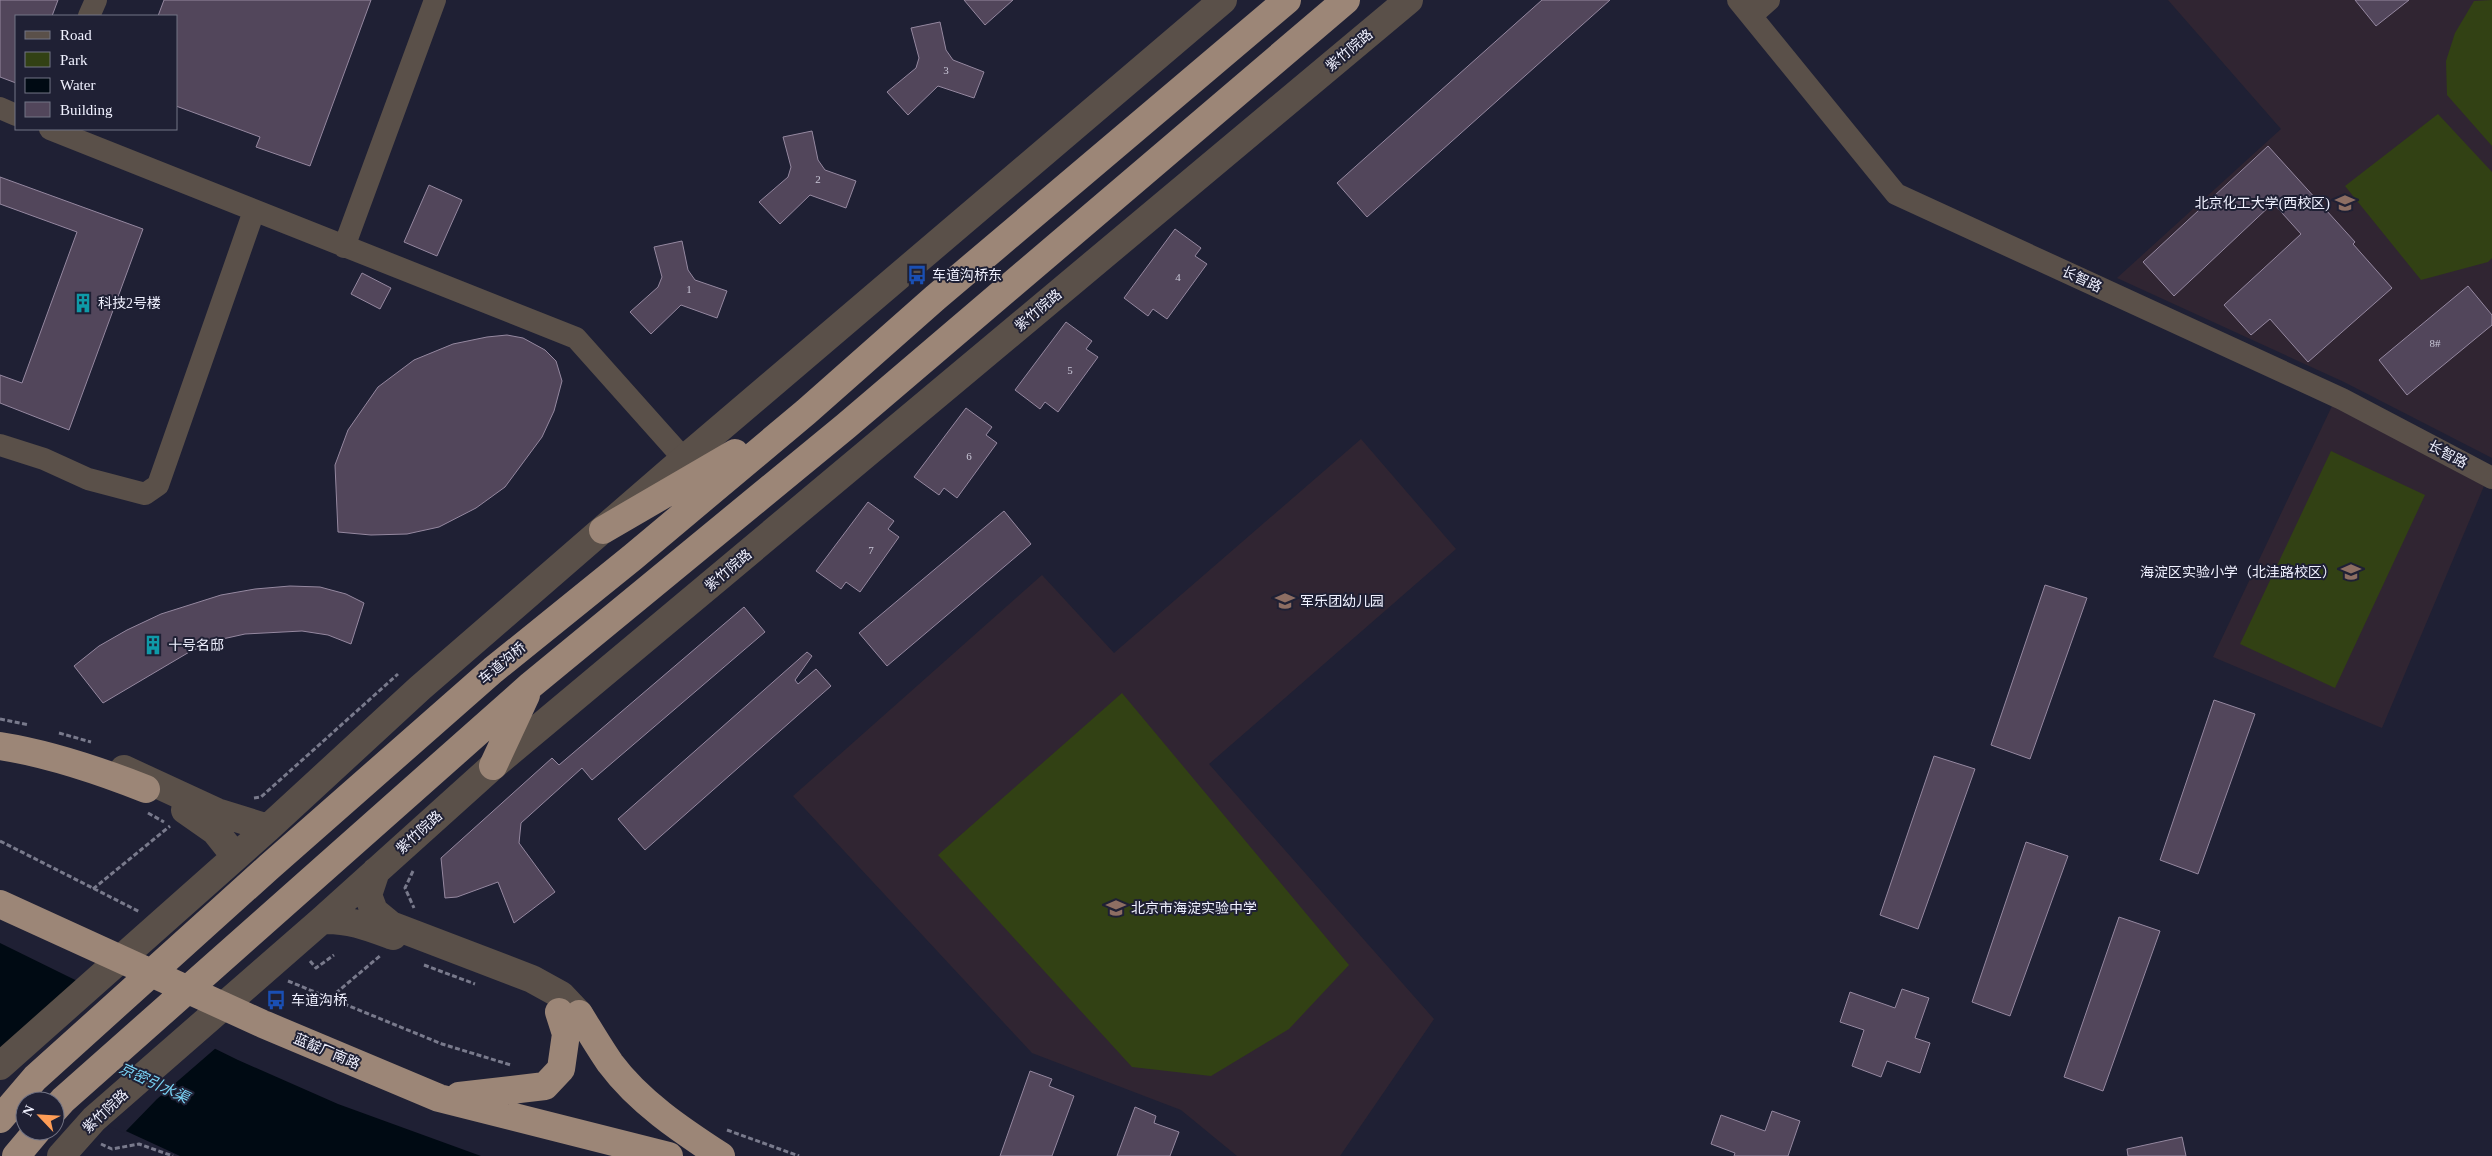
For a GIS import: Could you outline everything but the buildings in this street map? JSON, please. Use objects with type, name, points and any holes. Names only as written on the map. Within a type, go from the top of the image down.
[{"type":"highway","points":[[603,530],[806,412],[934,298],[1287,0]]},
{"type":"highway","points":[[65,1098],[531,685],[846,426],[1346,0]]},
{"type":"highway","name":"车道沟桥","points":[[0,1119],[35,1078],[269,867],[492,670],[633,557],[806,412]]},
{"type":"highway","points":[[493,766],[531,685]]},
{"type":"highway","points":[[0,746],[52,756],[99,771],[148,794]]},
{"type":"highway","name":"蓝靛厂南路","points":[[0,904],[263,1024],[439,1098],[669,1156]]},
{"type":"highway","points":[[439,1098],[544,1086],[561,1069],[569,1013]]},
{"type":"highway","points":[[569,1013],[611,1064],[645,1101],[684,1132],[722,1156]]},
{"type":"highway","points":[[16,1156],[29,1141]]},
{"type":"street","points":[[89,15],[96,0]]},
{"type":"street","points":[[344,247],[435,0]]},
{"type":"street","points":[[0,1066],[268,828],[370,734],[684,459],[1223,0]]},
{"type":"street","name":"紫竹院路","points":[[61,1156],[94,1119],[322,920],[493,766],[1409,0]]},
{"type":"street","points":[[1744,8],[1769,0]]},
{"type":"street","name":"长智路","points":[[1744,8],[1896,194],[2342,399],[2492,478]]},
{"type":"street","points":[[0,108],[15,115]]},
{"type":"street","points":[[52,130],[576,338],[684,459]]},
{"type":"street","points":[[0,445],[44,459],[88,479],[145,494],[158,485],[254,211]]},
{"type":"street","points":[[0,732],[103,760],[148,794],[194,814],[215,831],[235,856]]},
{"type":"street","points":[[148,794],[268,828]]},
{"type":"street","points":[[376,871],[368,894],[374,911],[391,925],[454,962]]},
{"type":"street","points":[[322,920],[341,919],[356,922],[454,962],[532,979],[561,995],[569,1013]]},
{"type":"path","points":[[245,799],[261,797],[376,692]]},
{"type":"path","points":[[80,738],[98,745]]},
{"type":"path","points":[[148,794],[177,830]]},
{"type":"path","points":[[93,889],[174,823]]},
{"type":"path","points":[[0,841],[145,915]]},
{"type":"path","points":[[414,870],[405,888],[411,905],[418,911]]},
{"type":"path","points":[[330,998],[388,948]]},
{"type":"path","points":[[454,962],[477,985]]},
{"type":"path","points":[[286,979],[442,1044],[519,1067]]},
{"type":"path","points":[[80,1134],[112,1149],[139,1144],[174,1156]]},
{"type":"shaded area","name":"北京化工大学(西校区)","points":[[2168,0],[2492,0],[2492,458],[2344,382],[2117,278],[2281,129]]},
{"type":"shaded area","name":"海淀区实验小学（北洼路校区）","points":[[2332,406],[2484,486],[2382,728],[2213,657]]},
{"type":"shaded area","name":"北京市海淀实验中学","points":[[1361,439],[1456,549],[1209,764],[1434,1019],[1340,1156],[1237,1156],[1181,1110],[1032,1053],[793,796],[1042,575],[1114,653]]},
{"type":"green space","points":[[2492,0],[2492,146],[2447,95],[2446,61],[2455,33],[2474,1]]},
{"type":"green space","points":[[2438,114],[2492,172],[2492,258],[2488,262],[2421,280],[2345,186]]},
{"type":"green space","points":[[2331,451],[2425,495],[2335,688],[2240,644]]},
{"type":"green space","points":[[1122,693],[1349,965],[1289,1029],[1211,1076],[1132,1067],[938,855]]},
{"type":"water","name":"京密引水渠","points":[[0,943],[238,1060],[338,1104],[481,1156],[180,1156],[65,1103],[65,1091],[39,1091],[0,1073]]},
{"type":"pier","points":[[79,979],[217,1047],[157,1099],[124,1133],[65,1106],[65,1091],[33,1091],[0,1076]]},
{"type":"place","name":"北京化工大学(西校区)","points":[[2345,203]]},
{"type":"place","name":"车道沟桥东","points":[[917,275]]},
{"type":"place","name":"科技2号楼","points":[[83,303]]},
{"type":"place","name":"海淀区实验小学（北洼路校区）","points":[[2351,572]]},
{"type":"place","name":"军乐团幼儿园","points":[[1285,601]]},
{"type":"place","name":"十号名邸","points":[[153,645]]},
{"type":"place","name":"北京市海淀实验中学","points":[[1116,908]]},
{"type":"place","name":"车道沟桥","points":[[276,1000]]}]
